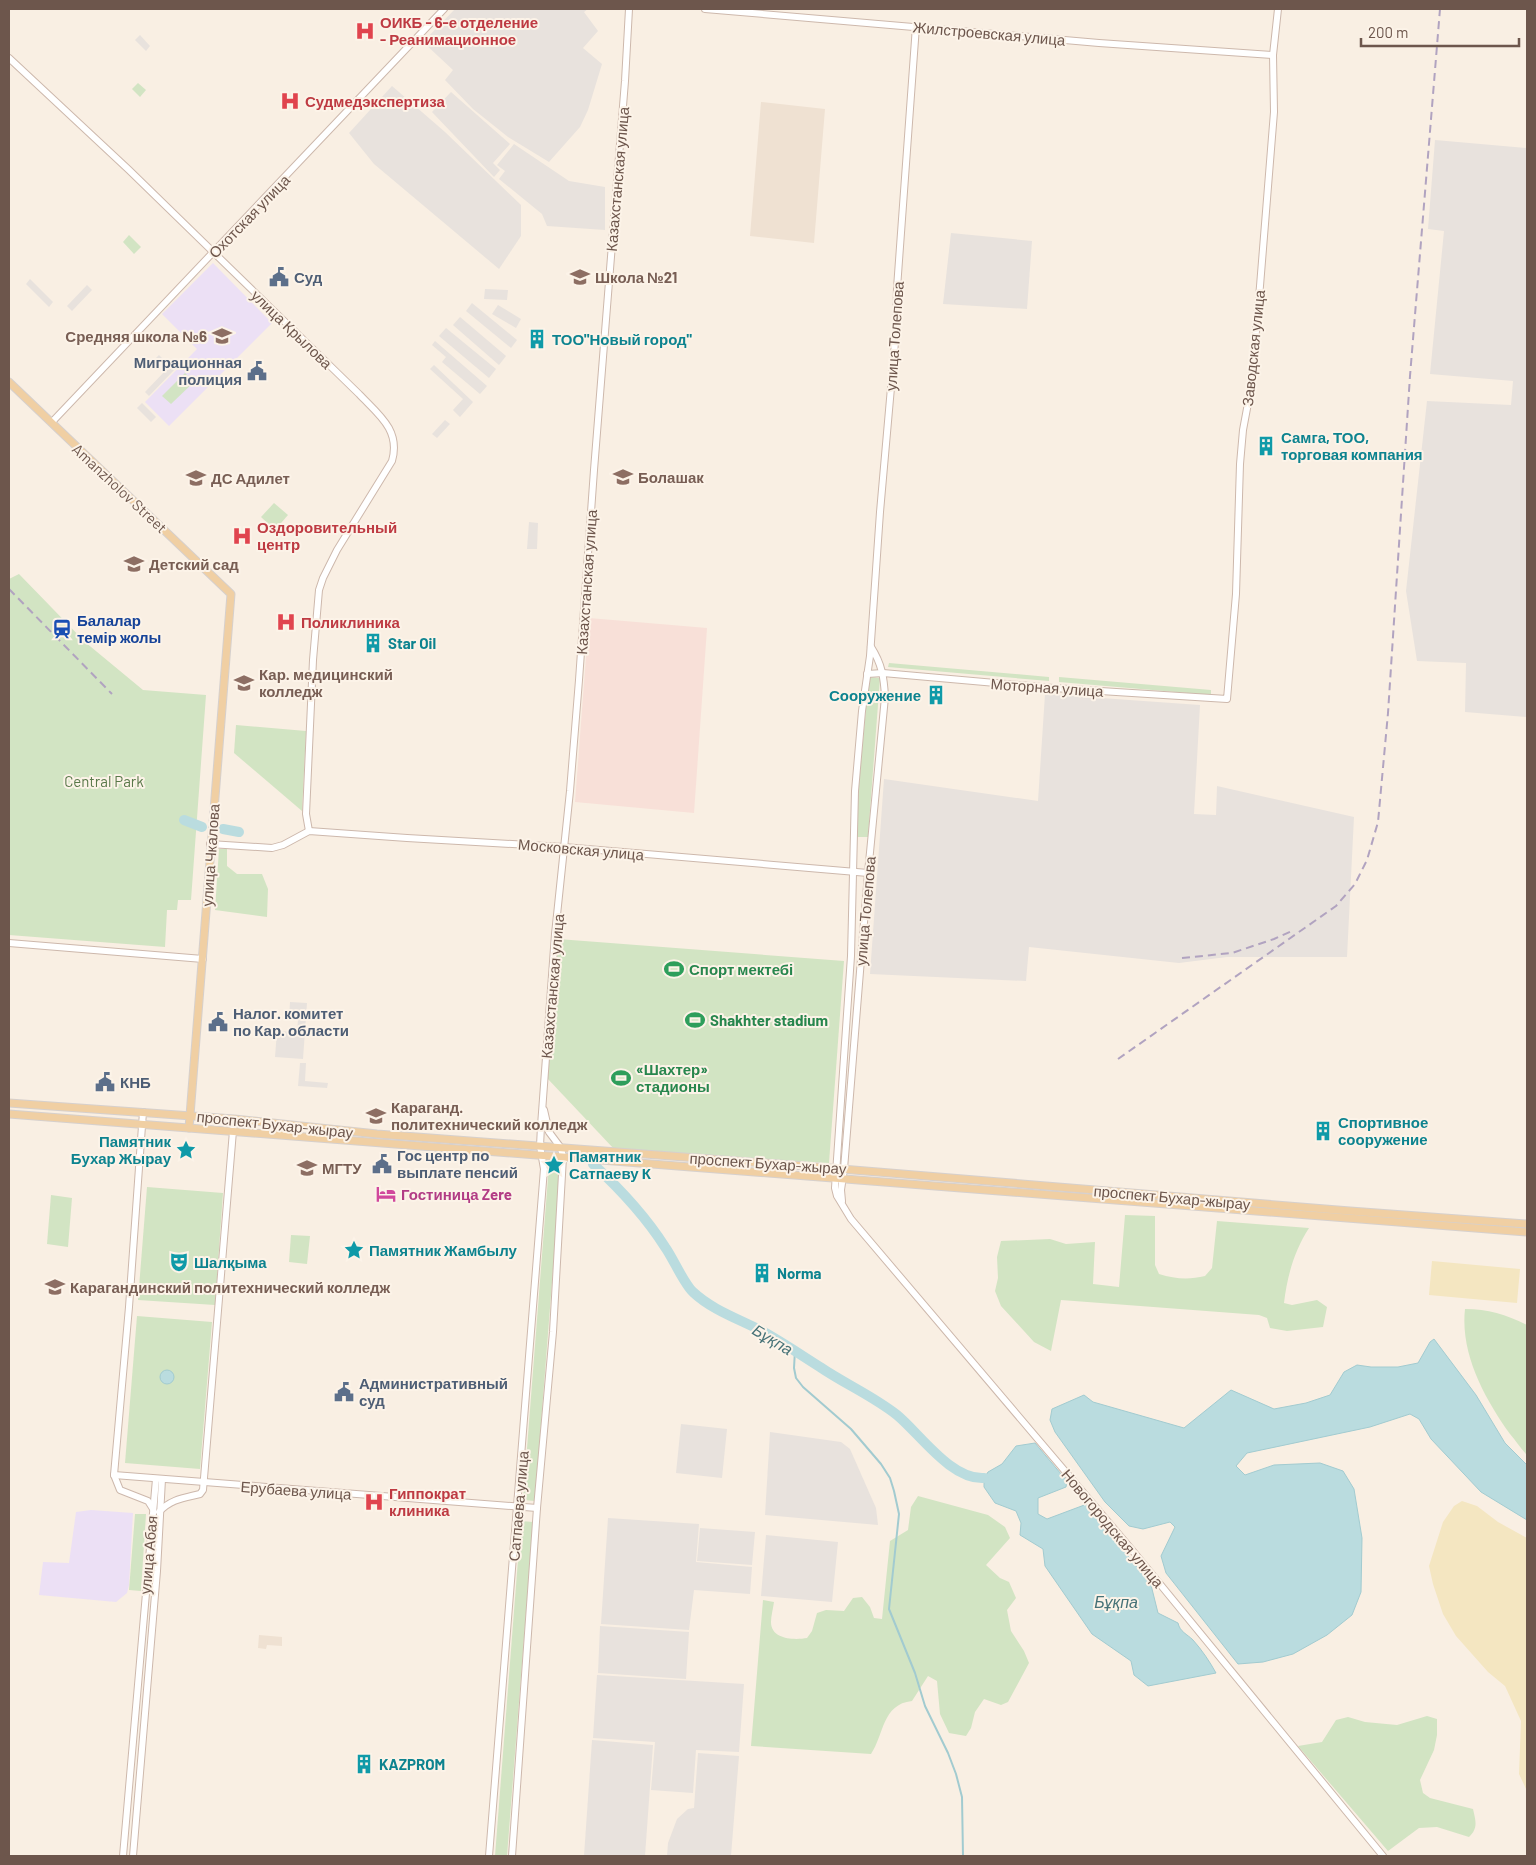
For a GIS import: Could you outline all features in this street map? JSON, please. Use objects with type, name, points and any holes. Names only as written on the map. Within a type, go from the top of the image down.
[{"type":"main road","name":"Amanzholov Street","points":[[9,382],[231,594]]},
{"type":"main road","name":"улица Чкалова","points":[[189,1128],[231,594]]},
{"type":"main road","name":"проспект Бухар-жырау","points":[[9,1102],[144,1112],[377,1134],[844,1169],[1527,1224]]},
{"type":"main road","name":"проспект Бухар-жырау","points":[[9,1114],[1527,1232]]},
{"type":"main road","points":[[1078,1197],[1079,1189]]},
{"type":"street","name":"Охотская улица","points":[[52,422],[444,9]]},
{"type":"street","name":"Казахстанская улица","points":[[541,1156],[540,1146],[552,971],[575,726],[626,81],[629,9]]},
{"type":"street","name":"Жилстроевская улица","points":[[705,9],[1273,55]]},
{"type":"street","name":"Заводская улица","points":[[1227,699],[1236,594],[1241,455],[1243,430],[1252,379],[1274,112],[1273,55],[1278,9]]},
{"type":"street","name":"улица Толепова","points":[[839,1179],[835,1169],[851,956],[854,896],[855,791],[862,711],[871,647],[880,512],[896,331],[897,288],[916,26]]},
{"type":"street","name":"улица Крылова","points":[[9,58],[214,252],[374,409],[388,426],[395,442],[392,461],[342,542],[323,578],[317,605],[306,814],[309,831]]},
{"type":"street","name":"улица Толепова","points":[[839,1179],[844,1169],[868,873],[885,697],[884,673],[871,647]]},
{"type":"street","name":"Моторная улица","points":[[867,674],[884,673],[1053,688],[1227,699]]},
{"type":"street","name":"Московская улица","points":[[309,831],[564,847],[868,873]]},
{"type":"street","points":[[210,844],[272,848],[283,845],[309,831]]},
{"type":"street","points":[[9,943],[203,959]]},
{"type":"street","name":"Сатпаева улица","points":[[512,1856],[553,1332],[563,1157],[561,1148],[549,1132],[543,1104]]},
{"type":"street","points":[[114,1475],[144,1112]]},
{"type":"street","points":[[204,1483],[234,1120]]},
{"type":"street","name":"Сатпаева улица","points":[[489,1856],[544,1169],[541,1156]]},
{"type":"street","name":"Новогородская улица","points":[[839,1179],[837,1196],[842,1201],[851,1219],[1139,1558],[1383,1856]]},
{"type":"street","name":"Ерубаева улица","points":[[114,1475],[538,1508]]},
{"type":"street","name":"улица Абая","points":[[114,1475],[120,1490],[148,1501],[156,1511],[157,1580],[133,1856]]},
{"type":"street","points":[[156,1511],[159,1479]]},
{"type":"street","name":"улица Абая","points":[[124,1856],[156,1511],[174,1500],[200,1494],[204,1483]]},
{"type":"shaded area","points":[[455,9],[588,9],[584,12],[598,31],[583,48],[602,64],[588,110],[580,127],[549,162],[508,137],[473,109],[445,80],[453,70],[423,42]]},
{"type":"shaded area","points":[[140,35],[150,46],[146,51],[135,40]]},
{"type":"shaded area","points":[[392,86],[445,132],[521,205],[521,236],[499,269],[374,164],[349,133]]},
{"type":"shaded area","points":[[451,92],[510,144],[493,163],[500,170],[494,177],[432,112]]},
{"type":"shaded area","points":[[761,102],[825,109],[814,243],[750,236]]},
{"type":"shaded area","points":[[1435,140],[1527,148],[1527,717],[1465,712],[1466,663],[1417,661],[1406,591],[1427,401],[1511,405],[1513,381],[1430,374],[1444,231],[1428,229]]},
{"type":"shaded area","points":[[514,144],[569,181],[605,187],[605,230],[547,226],[542,214],[499,179],[505,171],[497,165]]},
{"type":"shaded area","points":[[951,233],[1032,241],[1027,309],[943,304]]},
{"type":"shaded area","name":"Средняя школа №6","points":[[213,263],[272,323],[169,426],[145,402],[197,349],[162,314]]},
{"type":"shaded area","points":[[30,279],[53,302],[49,307],[26,284]]},
{"type":"shaded area","points":[[87,285],[92,290],[72,311],[67,306]]},
{"type":"shaded area","points":[[485,289],[508,290],[507,300],[484,299]]},
{"type":"shaded area","points":[[472,303],[517,340],[511,348],[466,311]]},
{"type":"shaded area","points":[[498,305],[521,319],[516,328],[492,314]]},
{"type":"shaded area","points":[[460,317],[506,356],[499,365],[453,325]]},
{"type":"shaded area","points":[[446,328],[496,369],[489,378],[439,336]]},
{"type":"shaded area","points":[[435,341],[487,386],[480,394],[442,362],[446,357],[432,345]]},
{"type":"shaded area","points":[[159,355],[174,370],[149,396],[145,392],[166,370],[155,359]]},
{"type":"shaded area","points":[[434,365],[473,402],[460,417],[453,410],[463,399],[430,369]]},
{"type":"shaded area","points":[[142,403],[156,417],[151,422],[137,408]]},
{"type":"shaded area","points":[[445,420],[450,424],[437,438],[432,434]]},
{"type":"shaded area","points":[[529,522],[538,523],[537,549],[527,549]]},
{"type":"shaded area","points":[[589,618],[707,628],[694,813],[575,802]]},
{"type":"shaded area","points":[[1045,694],[1200,705],[1194,814],[1216,815],[1217,786],[1354,817],[1347,957],[1227,957],[1179,963],[1029,947],[1026,981],[870,974],[884,779],[1038,801]]},
{"type":"shaded area","points":[[290,1002],[307,1003],[303,1059],[275,1057],[277,1031],[297,1032],[298,1020],[289,1019]]},
{"type":"shaded area","points":[[300,1063],[306,1063],[305,1081],[328,1083],[327,1088],[298,1086]]},
{"type":"shaded area","points":[[681,1424],[727,1429],[722,1478],[676,1473]]},
{"type":"shaded area","points":[[770,1432],[841,1442],[850,1449],[876,1508],[878,1525],[765,1515]]},
{"type":"shaded area","points":[[91,1510],[133,1513],[127,1593],[116,1602],[39,1595],[43,1562],[69,1563],[76,1512]]},
{"type":"shaded area","points":[[608,1518],[699,1524],[696,1562],[752,1567],[750,1594],[694,1590],[689,1630],[601,1624]]},
{"type":"shaded area","points":[[700,1528],[755,1532],[752,1565],[697,1561]]},
{"type":"shaded area","points":[[766,1535],[838,1542],[832,1602],[761,1596]]},
{"type":"shaded area","points":[[600,1626],[689,1632],[686,1679],[598,1673]]},
{"type":"shaded area","points":[[259,1635],[282,1637],[282,1646],[267,1645],[266,1649],[258,1648]]},
{"type":"shaded area","points":[[597,1675],[744,1684],[739,1752],[696,1750],[693,1793],[651,1790],[655,1742],[593,1738]]},
{"type":"shaded area","points":[[592,1740],[653,1745],[645,1856],[584,1856]]},
{"type":"shaded area","points":[[698,1753],[739,1756],[731,1856],[667,1856],[668,1843],[677,1819],[688,1809],[694,1808]]},
{"type":"green space","points":[[138,83],[146,90],[140,97],[132,89]]},
{"type":"green space","points":[[129,235],[141,247],[134,254],[123,242]]},
{"type":"green space","points":[[185,373],[194,382],[171,404],[162,396]]},
{"type":"green space","points":[[274,503],[288,515],[275,530],[261,517]]},
{"type":"green space","name":"Central Park","points":[[19,574],[85,642],[143,690],[206,695],[191,900],[178,900],[177,910],[167,910],[165,947],[9,935],[9,579]]},
{"type":"green space","points":[[889,663],[1049,677],[1049,681],[888,667]]},
{"type":"green space","points":[[869,677],[880,678],[868,837],[857,837],[858,794]]},
{"type":"green space","points":[[1059,677],[1211,690],[1211,695],[1059,682]]},
{"type":"green space","points":[[236,725],[306,731],[302,811],[234,753]]},
{"type":"green space","points":[[219,849],[227,849],[227,866],[237,874],[262,874],[268,889],[267,917],[215,910]]},
{"type":"green space","name":"Shakhter stadium","points":[[558,939],[844,961],[829,1163],[614,1149],[547,1078]]},
{"type":"green space","points":[[549,1165],[561,1166],[535,1501],[523,1500]]},
{"type":"green space","points":[[147,1187],[223,1193],[215,1305],[138,1300]]},
{"type":"green space","points":[[51,1195],[72,1198],[68,1247],[47,1244]]},
{"type":"green space","points":[[1125,1215],[1155,1216],[1155,1265],[1159,1274],[1182,1278],[1205,1276],[1212,1268],[1217,1221],[1309,1228],[1292,1264],[1284,1303],[1292,1305],[1317,1300],[1327,1307],[1323,1327],[1287,1331],[1270,1328],[1267,1318],[1259,1315],[1061,1300],[1051,1351],[1034,1342],[1001,1306],[995,1291],[998,1278],[997,1257],[1001,1241],[1050,1239],[1066,1244],[1095,1242],[1093,1284],[1119,1287]]},
{"type":"green space","points":[[291,1235],[310,1236],[307,1264],[289,1262]]},
{"type":"green space","points":[[1465,1309],[1497,1313],[1527,1325],[1527,1455],[1510,1434],[1492,1406],[1476,1375],[1466,1343]]},
{"type":"green space","points":[[137,1316],[212,1322],[200,1469],[125,1463]]},
{"type":"green space","points":[[918,1496],[988,1515],[1005,1527],[1010,1538],[986,1565],[1000,1578],[1009,1582],[1016,1598],[1007,1610],[1011,1631],[1024,1651],[1029,1663],[1008,1702],[1001,1705],[984,1699],[975,1712],[971,1728],[966,1736],[949,1733],[940,1714],[937,1681],[928,1676],[912,1701],[902,1703],[889,1714],[871,1754],[751,1746],[763,1600],[774,1602],[772,1628],[779,1636],[790,1639],[807,1638],[812,1631],[817,1613],[826,1610],[844,1611],[853,1598],[862,1597],[870,1607],[874,1618],[882,1619],[890,1541],[908,1530],[911,1507]]},
{"type":"green space","points":[[135,1514],[146,1514],[141,1591],[129,1590]]},
{"type":"green space","points":[[521,1521],[533,1522],[507,1856],[495,1856]]},
{"type":"green space","points":[[1427,1716],[1437,1719],[1437,1735],[1434,1750],[1420,1780],[1423,1793],[1430,1798],[1473,1809],[1475,1828],[1469,1837],[1437,1827],[1419,1828],[1388,1851],[1298,1746],[1322,1742],[1336,1720],[1348,1717],[1365,1722],[1397,1725]]},
{"type":"sand","points":[[1432,1261],[1520,1269],[1517,1303],[1429,1295]]},
{"type":"sand","points":[[1462,1501],[1477,1506],[1498,1522],[1527,1538],[1527,1791],[1519,1774],[1521,1721],[1505,1686],[1488,1672],[1456,1636],[1443,1614],[1433,1584],[1429,1566],[1443,1522],[1454,1506]]},
{"type":"water","points":[[1434,1339],[1476,1395],[1505,1443],[1527,1465],[1527,1520],[1481,1492],[1431,1439],[1419,1419],[1410,1414],[1370,1427],[1247,1453],[1236,1466],[1245,1475],[1274,1465],[1320,1463],[1343,1471],[1354,1489],[1362,1538],[1361,1592],[1352,1615],[1327,1635],[1293,1654],[1263,1662],[1238,1664],[1166,1573],[1161,1556],[1175,1527],[1170,1522],[1143,1529],[1129,1526],[1105,1502],[1055,1432],[1050,1420],[1052,1409],[1084,1395],[1093,1402],[1184,1428],[1231,1390],[1274,1409],[1306,1403],[1330,1395],[1344,1372],[1357,1365],[1398,1367],[1418,1363],[1430,1342]]},
{"type":"water","points":[[164,1370],[170,1370],[174,1377],[170,1384],[164,1384],[160,1380],[160,1374]]},
{"type":"water","name":"Бұқпа","points":[[1035,1443],[1067,1481],[1066,1487],[1038,1498],[1038,1514],[1047,1519],[1087,1504],[1151,1585],[1158,1613],[1178,1623],[1182,1631],[1200,1648],[1216,1673],[1148,1686],[1134,1675],[1131,1661],[1092,1634],[1045,1566],[1043,1549],[1020,1535],[1021,1523],[1016,1511],[995,1503],[984,1487],[984,1478],[988,1472],[1002,1464],[1016,1446]]},
{"type":"waterway","points":[[184,820],[202,827]]},
{"type":"waterway","points":[[223,829],[239,832]]},
{"type":"waterway","name":"Бұқпа","points":[[593,1164],[641,1214],[658,1236],[682,1277],[700,1298],[717,1309],[769,1335],[878,1402],[897,1415],[948,1464],[960,1472],[972,1477],[984,1478]]},
{"type":"waterway","points":[[795,1350],[794,1368],[796,1378],[803,1387],[851,1429],[881,1464],[890,1478],[899,1514],[889,1609],[915,1673],[925,1706],[956,1774],[962,1797],[963,1856]]},
{"type":"railway","points":[[1118,1059],[1336,906],[1355,884],[1367,860],[1378,822],[1388,713],[1410,376],[1440,9]]},
{"type":"railway","points":[[9,589],[112,694]]},
{"type":"railway","points":[[1182,958],[1232,953],[1292,931]]},
{"type":"place","name":"ОИКБ - 6-е отделение - Реанимационное","points":[[365,31]]},
{"type":"place","name":"Судмедэкспертиза","points":[[290,101]]},
{"type":"place","name":"Суд","points":[[279,277]]},
{"type":"place","name":"Школа №21","points":[[580,277]]},
{"type":"place","name":"Средняя школа №6","points":[[222,336]]},
{"type":"place","name":"ТОО\"Новый город\"","points":[[537,339]]},
{"type":"place","name":"Миграционная полиция","points":[[257,371]]},
{"type":"place","name":"Самга, ТОО, торговая компания","points":[[1266,446]]},
{"type":"place","name":"Болашак","points":[[623,477]]},
{"type":"place","name":"ДС Адилет","points":[[196,478]]},
{"type":"place","name":"Оздоровительный центр","points":[[242,536]]},
{"type":"place","name":"Детский сад","points":[[134,564]]},
{"type":"place","name":"Поликлиника","points":[[286,622]]},
{"type":"place","name":"Балалар темір жолы","points":[[62,629]]},
{"type":"place","name":"Star Oil","points":[[373,643]]},
{"type":"place","name":"Кар. медицинский колледж","points":[[244,683]]},
{"type":"place","name":"Сооружение","points":[[936,695]]},
{"type":"place","name":"Спорт мектебі","points":[[674,969]]},
{"type":"place","name":"Shakhter stadium","points":[[695,1020]]},
{"type":"place","name":"Налог. комитет по Кар. области","points":[[218,1022]]},
{"type":"place","name":"«Шахтер» стадионы","points":[[621,1078]]},
{"type":"place","name":"КНБ","points":[[105,1082]]},
{"type":"place","name":"Караганд. политехнический колледж","points":[[376,1116]]},
{"type":"place","name":"Спортивное сооружение","points":[[1323,1131]]},
{"type":"place","name":"Памятник Бухар Жырау","points":[[186,1150]]},
{"type":"place","name":"Гос центр по выплате пенсий","points":[[382,1164]]},
{"type":"place","name":"Памятник Сатпаеву К","points":[[554,1165]]},
{"type":"place","name":"МГТУ","points":[[307,1168]]},
{"type":"place","name":"Гостиница Zere","points":[[386,1194]]},
{"type":"place","name":"Памятник Жамбылу","points":[[354,1250]]},
{"type":"place","name":"Шалқыма","points":[[179,1262]]},
{"type":"place","name":"Norma","points":[[762,1273]]},
{"type":"place","name":"Карагандинский политехнический колледж","points":[[55,1287]]},
{"type":"place","name":"Административный суд","points":[[344,1392]]},
{"type":"place","name":"Гиппократ клиника","points":[[374,1502]]},
{"type":"place","name":"KAZPROM","points":[[364,1764]]}]
